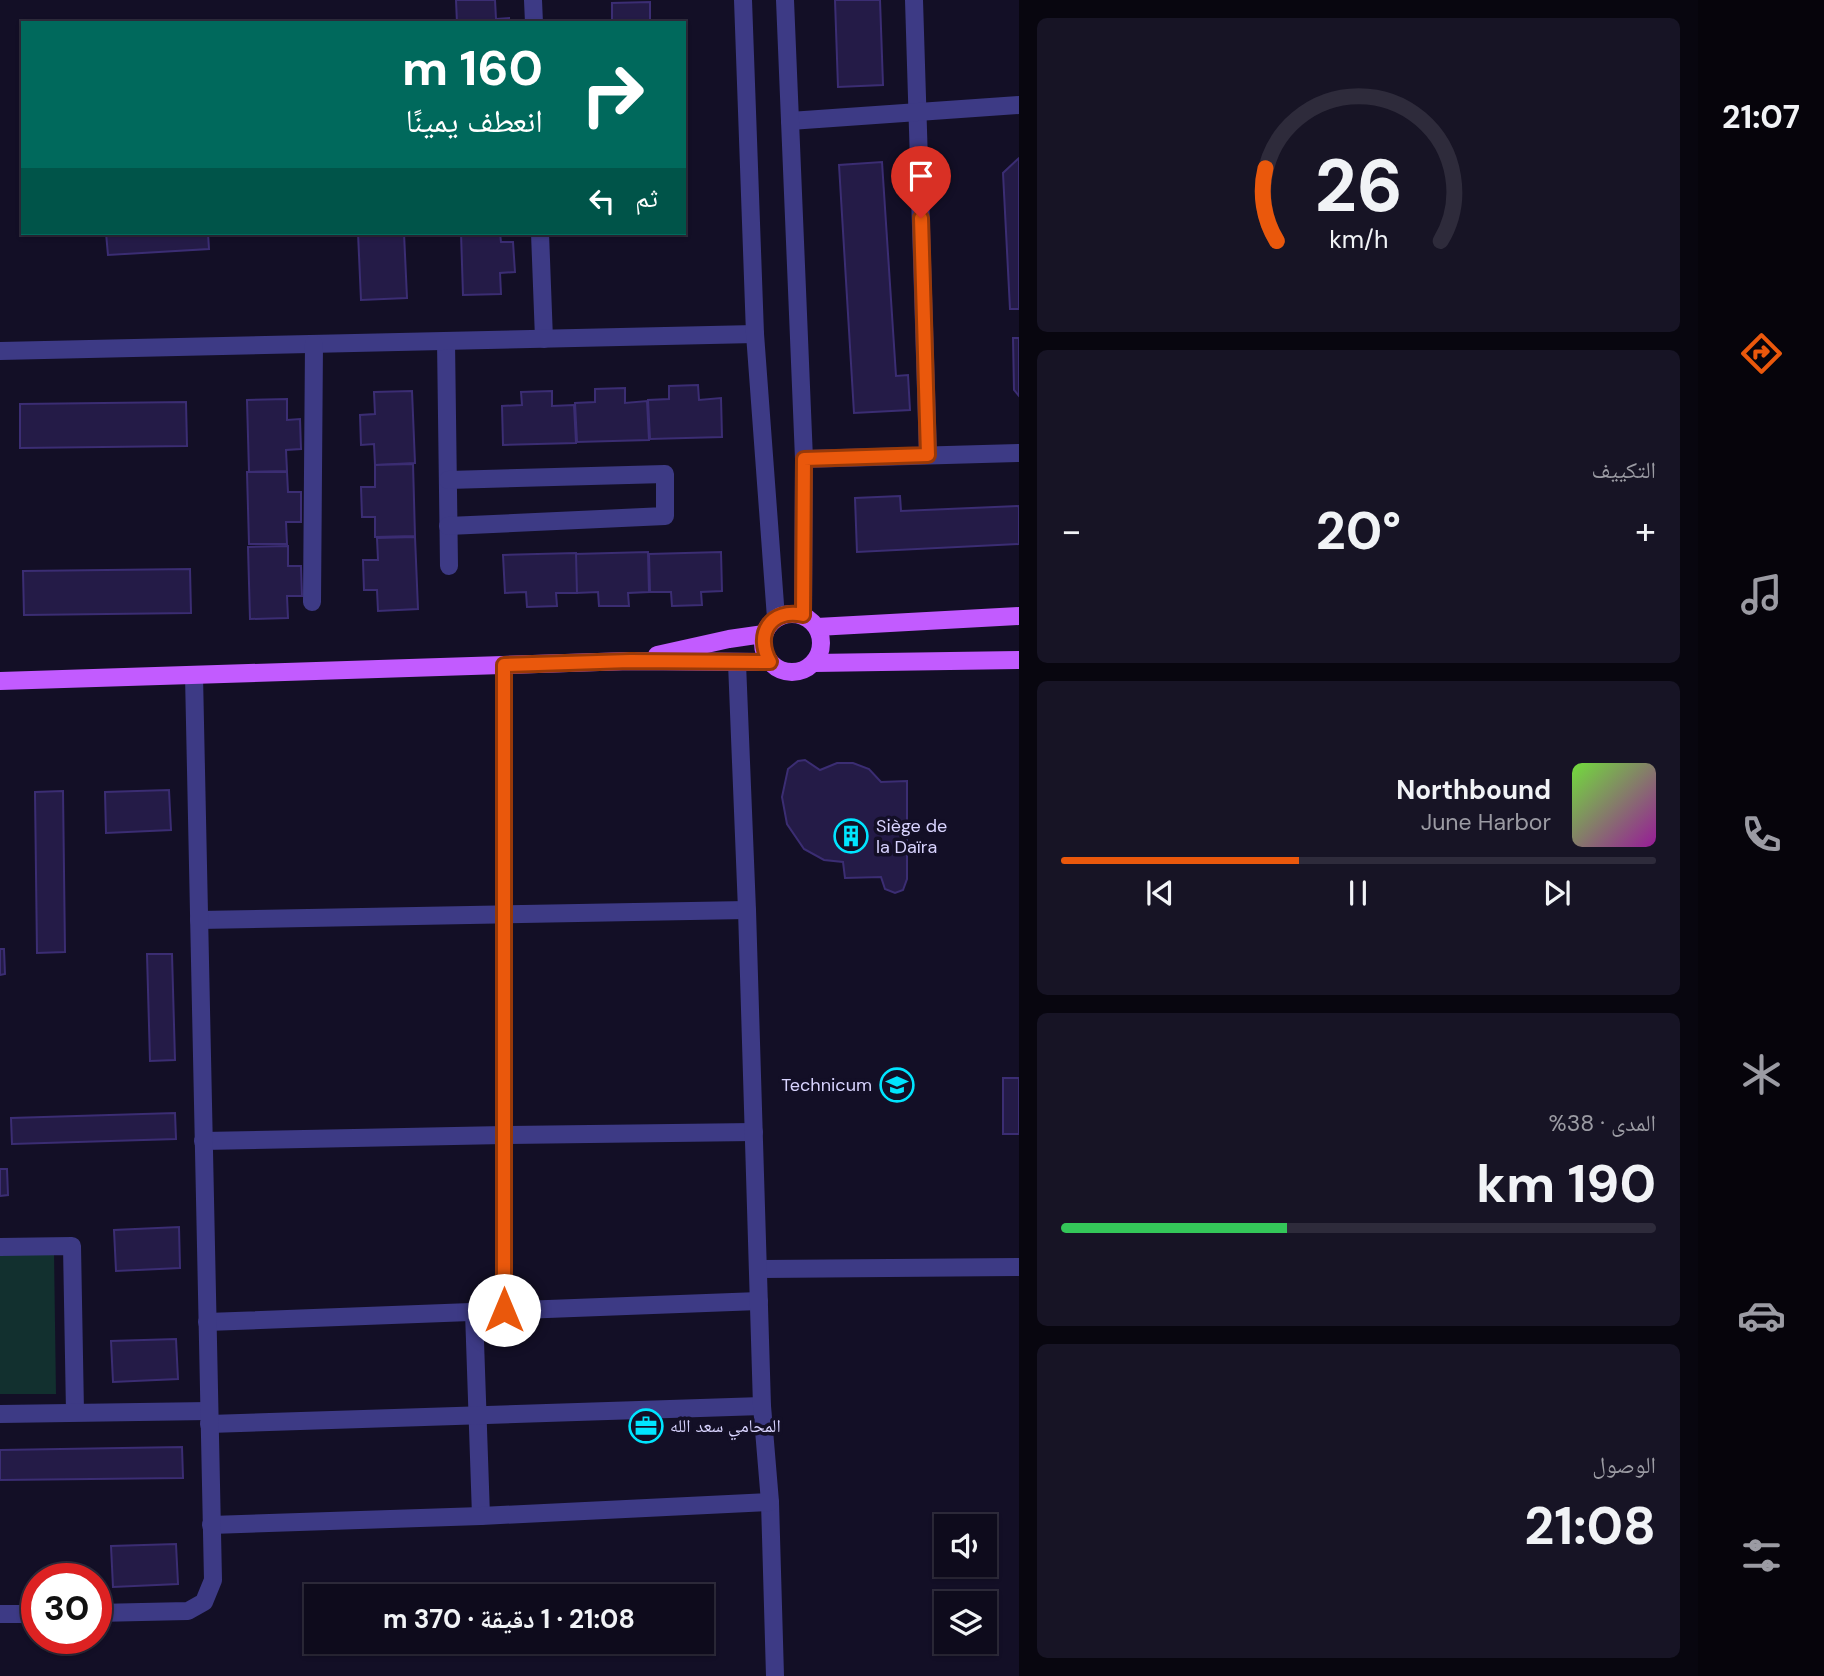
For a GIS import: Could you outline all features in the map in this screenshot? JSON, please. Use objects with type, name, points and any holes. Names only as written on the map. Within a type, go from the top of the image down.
[{"type":"main road","points":[[770,662],[763,644],[764,634],[768,625],[784,614],[803,615],[817,627],[822,646],[814,663]]},
{"type":"main road","points":[[817,627],[1019,616]]},
{"type":"main road","points":[[630,661],[764,634]]},
{"type":"main road","points":[[0,681],[630,661],[770,662],[784,671],[792,672],[800,671],[814,663],[1019,660]]},
{"type":"street","points":[[533,0],[534,21]]},
{"type":"street","points":[[743,0],[755,334],[776,618]]},
{"type":"street","points":[[785,0],[804,459],[803,615]]},
{"type":"street","points":[[914,0],[928,455]]},
{"type":"street","points":[[790,121],[1019,105]]},
{"type":"street","points":[[540,235],[544,339]]},
{"type":"street","points":[[0,351],[755,334]]},
{"type":"street","points":[[446,341],[449,566]]},
{"type":"street","points":[[312,603],[314,344]]},
{"type":"street","points":[[804,459],[1019,453]]},
{"type":"street","points":[[448,480],[665,474],[665,516],[448,526]]},
{"type":"street","points":[[737,663],[762,1406],[770,1502],[775,1676]]},
{"type":"street","points":[[504,665],[504,1310]]},
{"type":"street","points":[[112,1613],[188,1611],[204,1602],[213,1580],[194,675]]},
{"type":"street","points":[[199,920],[747,910]]},
{"type":"street","points":[[203,1141],[754,1132]]},
{"type":"street","points":[[0,1247],[72,1246],[75,1412]]},
{"type":"street","points":[[758,1269],[1019,1267]]},
{"type":"street","points":[[207,1322],[759,1301]]},
{"type":"street","points":[[474,1312],[481,1516]]},
{"type":"street","points":[[0,1414],[75,1412],[209,1417],[479,1415],[762,1406]]},
{"type":"street","points":[[211,1525],[481,1516],[770,1502]]},
{"type":"street","points":[[0,1614],[21,1614]]},
{"type":"green space","points":[[54,1253],[56,1394],[0,1394],[0,1254]]},
{"type":"building","points":[[456,0],[495,0],[496,19],[509,18],[509,21],[457,21]]},
{"type":"building","points":[[835,0],[880,0],[883,85],[838,87]]},
{"type":"building","points":[[650,2],[650,21],[612,21],[612,3]]},
{"type":"building","points":[[1019,158],[1019,309],[1010,309],[1003,173]]},
{"type":"building","points":[[882,162],[896,376],[908,375],[910,410],[854,413],[839,165]]},
{"type":"building","points":[[106,235],[208,235],[209,249],[108,255]]},
{"type":"building","points":[[358,235],[404,235],[407,298],[361,300]]},
{"type":"building","points":[[461,235],[500,235],[501,242],[513,242],[515,272],[500,273],[501,294],[463,295]]},
{"type":"building","points":[[1013,338],[1019,338],[1019,396],[1014,390]]},
{"type":"building","points":[[698,385],[699,400],[721,398],[722,437],[650,439],[648,400],[669,399],[669,386]]},
{"type":"building","points":[[625,388],[625,403],[647,401],[649,440],[577,442],[575,403],[595,402],[595,389]]},
{"type":"building","points":[[412,391],[415,463],[375,465],[374,444],[361,445],[360,415],[375,414],[374,392]]},
{"type":"building","points":[[552,391],[552,406],[574,405],[576,443],[503,445],[502,406],[522,405],[521,392]]},
{"type":"building","points":[[287,399],[287,420],[300,419],[301,449],[286,450],[287,471],[249,472],[247,400]]},
{"type":"building","points":[[186,402],[187,446],[20,448],[20,404]]},
{"type":"building","points":[[413,464],[415,536],[375,537],[375,517],[362,517],[361,487],[375,487],[375,465]]},
{"type":"building","points":[[247,472],[287,472],[288,492],[301,492],[301,522],[286,522],[287,544],[249,544]]},
{"type":"building","points":[[900,496],[901,511],[1019,506],[1019,544],[857,552],[855,498]]},
{"type":"building","points":[[415,537],[418,609],[378,611],[377,590],[364,590],[363,560],[378,560],[377,538]]},
{"type":"building","points":[[288,546],[288,566],[301,566],[302,596],[287,596],[288,618],[250,619],[248,547]]},
{"type":"building","points":[[648,552],[649,592],[628,593],[629,606],[599,606],[598,592],[576,593],[575,554]]},
{"type":"building","points":[[721,552],[722,591],[701,592],[702,605],[672,606],[671,592],[650,592],[649,554]]},
{"type":"building","points":[[576,553],[577,593],[556,593],[557,606],[527,607],[526,592],[505,593],[503,555]]},
{"type":"building","points":[[190,569],[191,613],[24,615],[23,571]]},
{"type":"building","name":"Siège de la Daïra","points":[[805,760],[820,770],[837,763],[853,763],[869,769],[881,782],[907,781],[907,879],[903,890],[895,893],[885,889],[881,877],[845,878],[843,862],[824,860],[804,849],[787,824],[782,797],[788,769],[798,761]]},
{"type":"building","points":[[169,790],[171,830],[106,833],[105,792]]},
{"type":"building","points":[[63,791],[65,952],[37,953],[35,792]]},
{"type":"building","points":[[0,949],[4,949],[5,974],[0,975]]},
{"type":"building","points":[[147,954],[172,954],[175,1060],[150,1061]]},
{"type":"building","points":[[1003,1078],[1019,1078],[1019,1134],[1003,1134]]},
{"type":"building","points":[[175,1113],[176,1139],[12,1144],[11,1118]]},
{"type":"building","points":[[0,1169],[7,1169],[8,1195],[0,1196]]},
{"type":"building","points":[[179,1227],[180,1268],[116,1271],[114,1230]]},
{"type":"building","points":[[176,1339],[178,1379],[113,1382],[111,1341]]},
{"type":"building","points":[[182,1447],[183,1478],[0,1480],[0,1450]]},
{"type":"building","points":[[176,1544],[178,1584],[113,1587],[111,1546]]},
{"type":"place","name":"Siège de la Daïra","points":[[851,836]]},
{"type":"place","name":"Technicum","points":[[897,1085]]},
{"type":"place","name":"المحامي سعد الله","points":[[646,1426]]},
{"type":"route","points":[[504,1310],[504,665],[630,661],[770,662],[763,644],[768,625],[784,614],[803,615],[804,459],[928,455],[921,218]]}]
